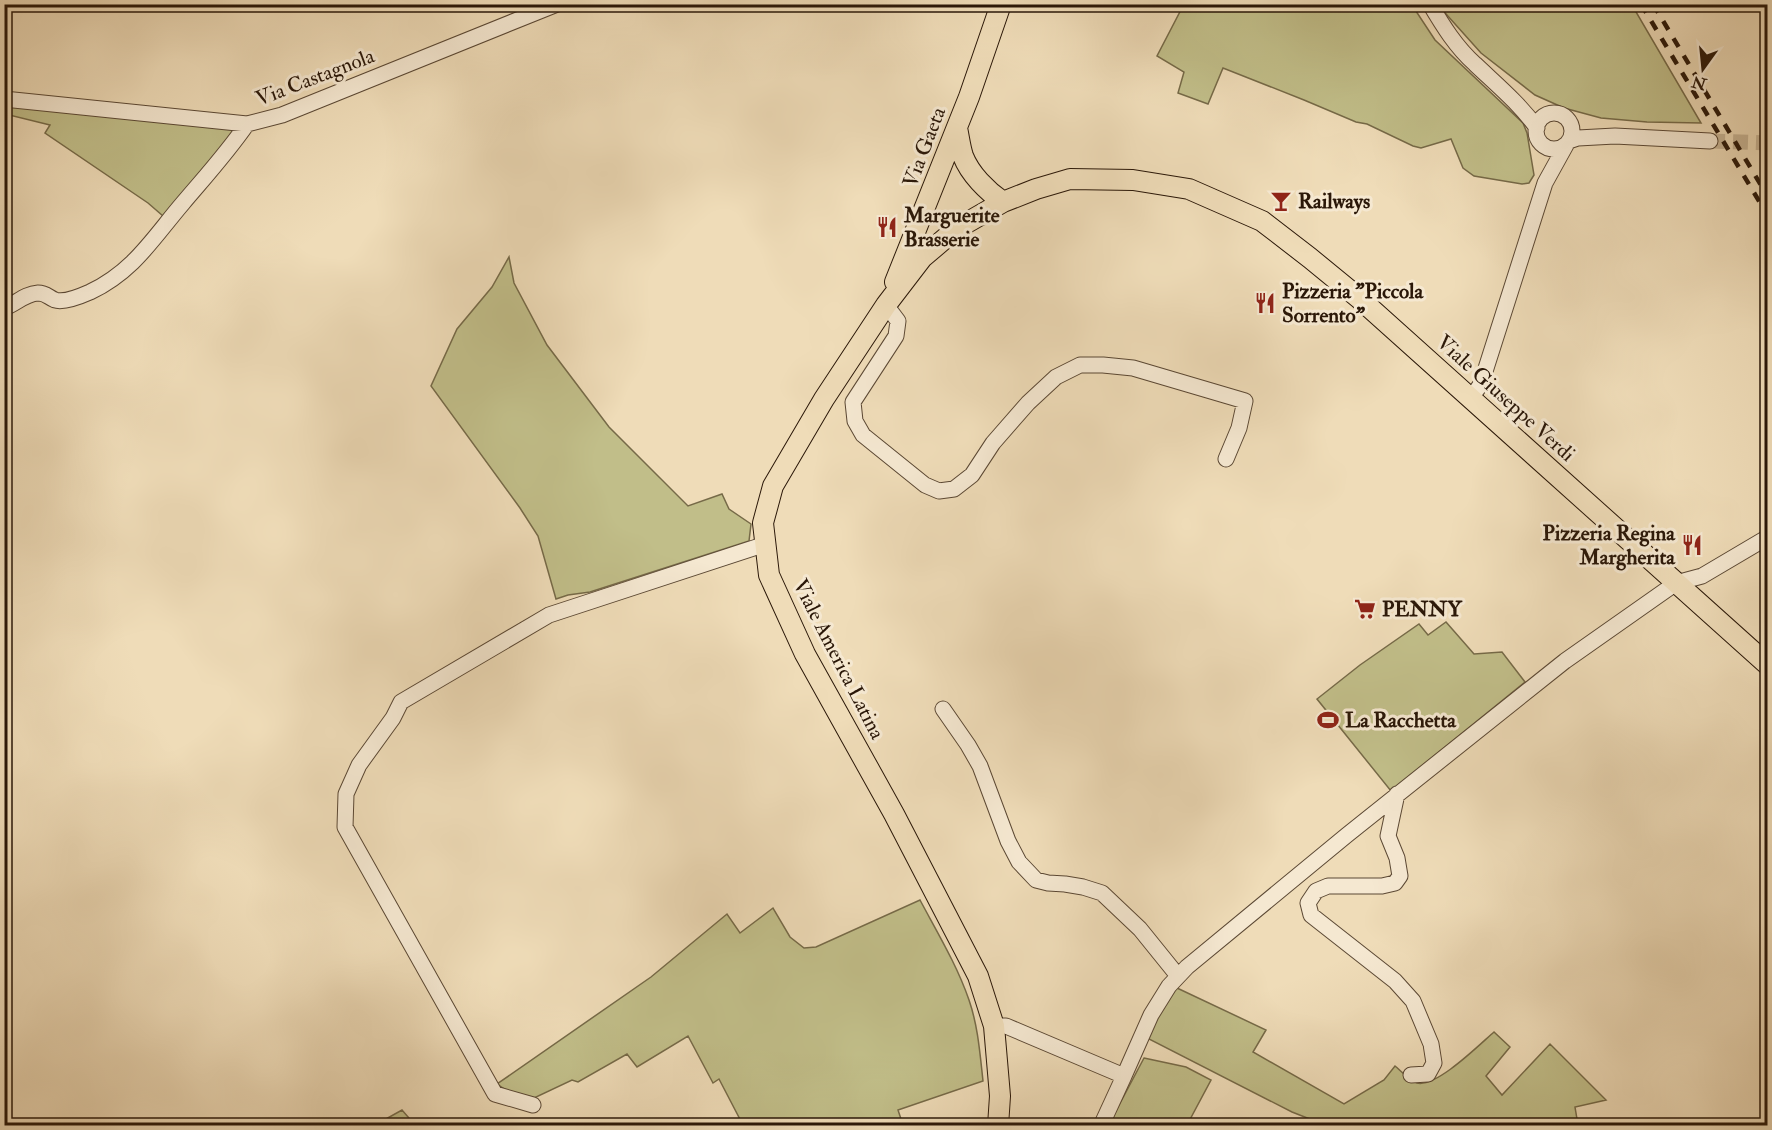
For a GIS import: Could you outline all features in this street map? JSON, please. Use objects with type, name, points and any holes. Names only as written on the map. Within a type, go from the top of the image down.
[{"type":"main road","name":"Via Gaeta","points":[[886,305],[957,128],[1001,4]]},
{"type":"main road","points":[[957,128],[963,157],[970,169],[990,193],[1004,202]]},
{"type":"main road","name":"Viale Giuseppe Verdi","points":[[1004,202],[1070,179],[1133,180],[1189,189],[1262,221],[1360,299],[1767,666]]},
{"type":"main road","points":[[930,195],[935,218],[948,227],[956,229]]},
{"type":"main road","name":"Viale America Latina","points":[[998,1125],[1000,1096],[994,1026],[978,976],[894,814],[805,654],[769,575],[764,523],[773,486],[824,399],[886,305],[922,258],[956,229],[1004,202]]},
{"type":"street","name":"Via Castagnola","points":[[4,99],[247,124],[282,115],[557,4]]},
{"type":"street","points":[[1430,4],[1449,37],[1473,63],[1508,94],[1526,104],[1558,114],[1586,129],[1615,136]]},
{"type":"street","points":[[1508,94],[1542,144],[1552,149],[1558,149],[1578,138],[1615,136],[1710,141]]},
{"type":"street","points":[[1545,183],[1537,134],[1542,119],[1552,114]]},
{"type":"street","points":[[1471,398],[1481,384],[1545,183],[1572,131],[1568,120]]},
{"type":"street","points":[[4,308],[39,293],[48,294],[55,300],[68,299],[89,292],[112,279],[145,251],[210,173],[247,124]]},
{"type":"street","points":[[886,305],[898,321],[896,336],[853,402],[855,421],[864,435],[926,485],[939,491],[954,489],[972,475],[993,443],[1028,403],[1056,377],[1080,365],[1133,368],[1245,401],[1239,428],[1226,459]]},
{"type":"street","points":[[1101,1125],[1151,1015],[1178,976],[1397,794],[1565,661],[1676,583],[1702,576],[1767,537]]},
{"type":"street","points":[[532,1105],[495,1094],[345,827],[346,794],[359,765],[393,718],[401,702],[549,615],[766,544]]},
{"type":"street","points":[[943,710],[980,766],[1008,841],[1019,862],[1035,880],[1083,887],[1101,893],[1140,929],[1178,976]]},
{"type":"street","points":[[1397,794],[1388,836],[1397,858],[1400,876],[1395,883],[1382,886],[1328,886],[1316,891],[1308,903],[1311,915],[1395,981],[1413,1001],[1431,1044],[1434,1063],[1428,1074],[1411,1075]]},
{"type":"street","points":[[994,1026],[1006,1026],[1124,1076]]},
{"type":"shaded area","points":[[1184,4],[1412,5],[1435,40],[1523,123],[1527,133],[1534,175],[1529,183],[1522,184],[1474,176],[1463,168],[1451,139],[1421,148],[1413,146],[1367,124],[1356,122],[1223,68],[1208,104],[1178,93],[1184,72],[1157,56]]},
{"type":"shaded area","points":[[1438,5],[1632,5],[1701,123],[1601,118],[1564,108],[1535,95],[1481,53]]},
{"type":"shaded area","points":[[5,102],[232,127],[234,133],[163,216],[148,203],[45,133],[50,125],[5,114]]},
{"type":"shaded area","points":[[509,257],[514,283],[547,345],[609,427],[688,506],[722,494],[729,509],[751,524],[749,541],[590,592],[556,599],[538,536],[431,386],[457,329],[492,287]]},
{"type":"shaded area","points":[[1446,622],[1474,654],[1502,652],[1525,682],[1391,791],[1317,699],[1360,665],[1419,624],[1428,635]]},
{"type":"shaded area","points":[[920,900],[953,961],[969,1000],[977,1030],[983,1081],[898,1110],[903,1125],[743,1125],[719,1079],[713,1083],[688,1036],[637,1067],[627,1054],[578,1082],[572,1080],[532,1099],[509,1092],[497,1084],[651,977],[727,914],[740,933],[773,908],[790,937],[804,948],[816,947]]},
{"type":"shaded area","points":[[1177,988],[1266,1030],[1253,1052],[1344,1104],[1384,1080],[1395,1066],[1417,1083],[1435,1079],[1457,1064],[1494,1032],[1510,1047],[1486,1076],[1502,1095],[1550,1044],[1606,1100],[1575,1107],[1578,1125],[1325,1125],[1292,1112],[1147,1038],[1165,1002]]},
{"type":"shaded area","points":[[1144,1058],[1186,1067],[1211,1080],[1187,1125],[1108,1126]]},
{"type":"shaded area","points":[[402,1110],[415,1125],[375,1125]]},
{"type":"tunnel","points":[[1710,141],[1768,143]]},
{"type":"railway","points":[[1641,4],[1768,216]]},
{"type":"railway","points":[[1653,4],[1768,197]]},
{"type":"place","name":"Railways","points":[[1281,201]]},
{"type":"place","name":"Marguerite Brasserie","points":[[887,227]]},
{"type":"place","name":"Pizzeria \"Piccola Sorrento\"","points":[[1265,303]]},
{"type":"place","name":"Pizzeria Regina Margherita","points":[[1692,545]]},
{"type":"place","name":"PENNY","points":[[1365,609]]},
{"type":"place","name":"La Racchetta","points":[[1328,720]]}]
